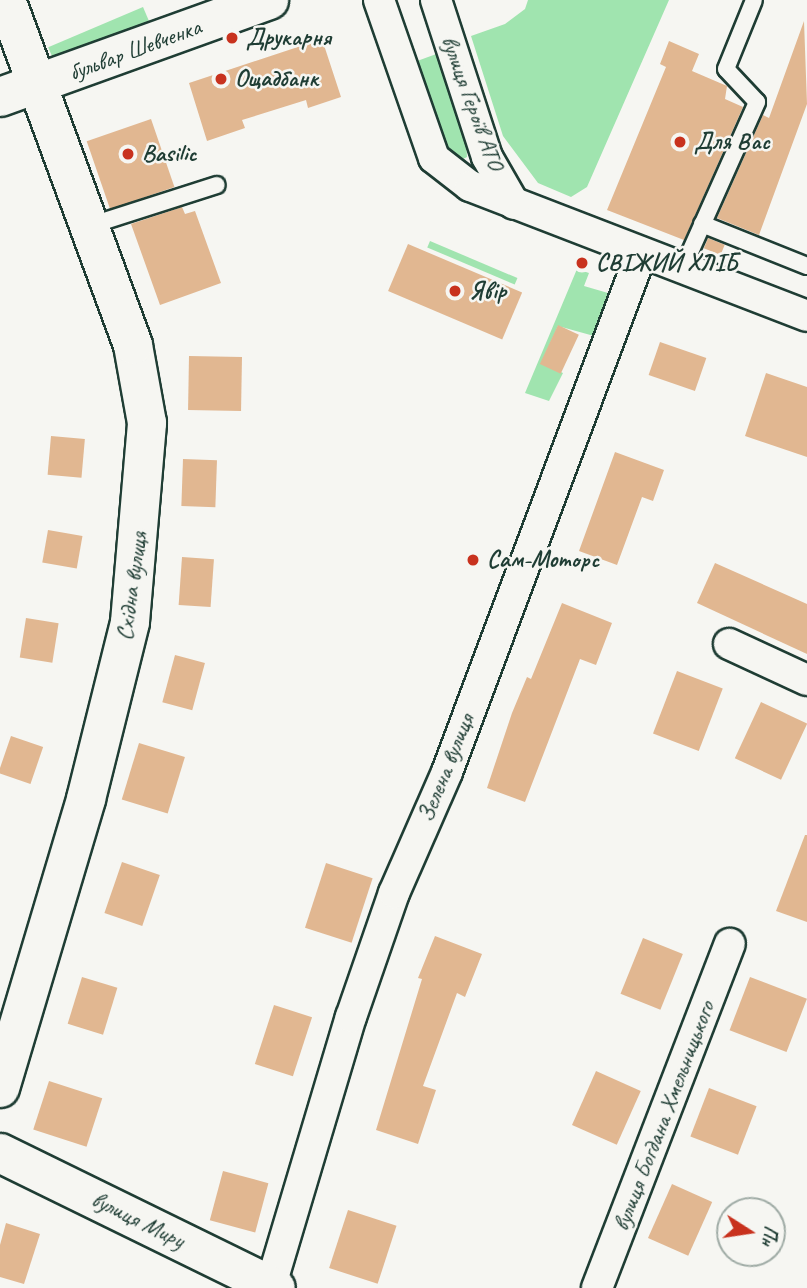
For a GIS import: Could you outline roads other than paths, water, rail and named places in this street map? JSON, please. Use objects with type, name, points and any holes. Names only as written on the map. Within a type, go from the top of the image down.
[{"type":"street","name":"Східна вулиця","points":[[0,1088],[9,1022],[86,799],[130,622],[147,423],[133,345],[89,226],[18,91],[6,0]]},
{"type":"street","name":"вулиця Героїв АТО","points":[[379,0],[434,158],[470,186],[807,316]]},
{"type":"street","name":"вулиця Героїв АТО","points":[[436,0],[486,157],[514,204]]},
{"type":"street","name":"бульвар Шевченка","points":[[18,91],[262,1]]},
{"type":"street","name":"Зелена вулиця","points":[[272,1287],[351,1017],[394,894],[447,772],[641,254]]},
{"type":"street","points":[[729,644],[807,680]]},
{"type":"street","name":"вулиця Богдана Хмельницького","points":[[597,1288],[730,944]]},
{"type":"street","name":"вулиця Миру","points":[[0,1153],[272,1287]]},
{"type":"lane","points":[[682,270],[702,224],[717,199],[757,102],[726,69],[754,0]]},
{"type":"lane","points":[[89,226],[217,186]]},
{"type":"lane","points":[[702,224],[807,266]]},
{"type":"place","name":"Друкарня","points":[[232,38]]},
{"type":"place","name":"Ощадбанк","points":[[221,79]]},
{"type":"place","name":"Для Вас","points":[[680,142]]},
{"type":"place","name":"Basilic","points":[[128,154]]},
{"type":"place","name":"СВІЖИЙ ХЛІБ","points":[[582,263]]},
{"type":"place","name":"Явір","points":[[455,291]]},
{"type":"place","name":"Сам-Моторс","points":[[473,560]]}]
